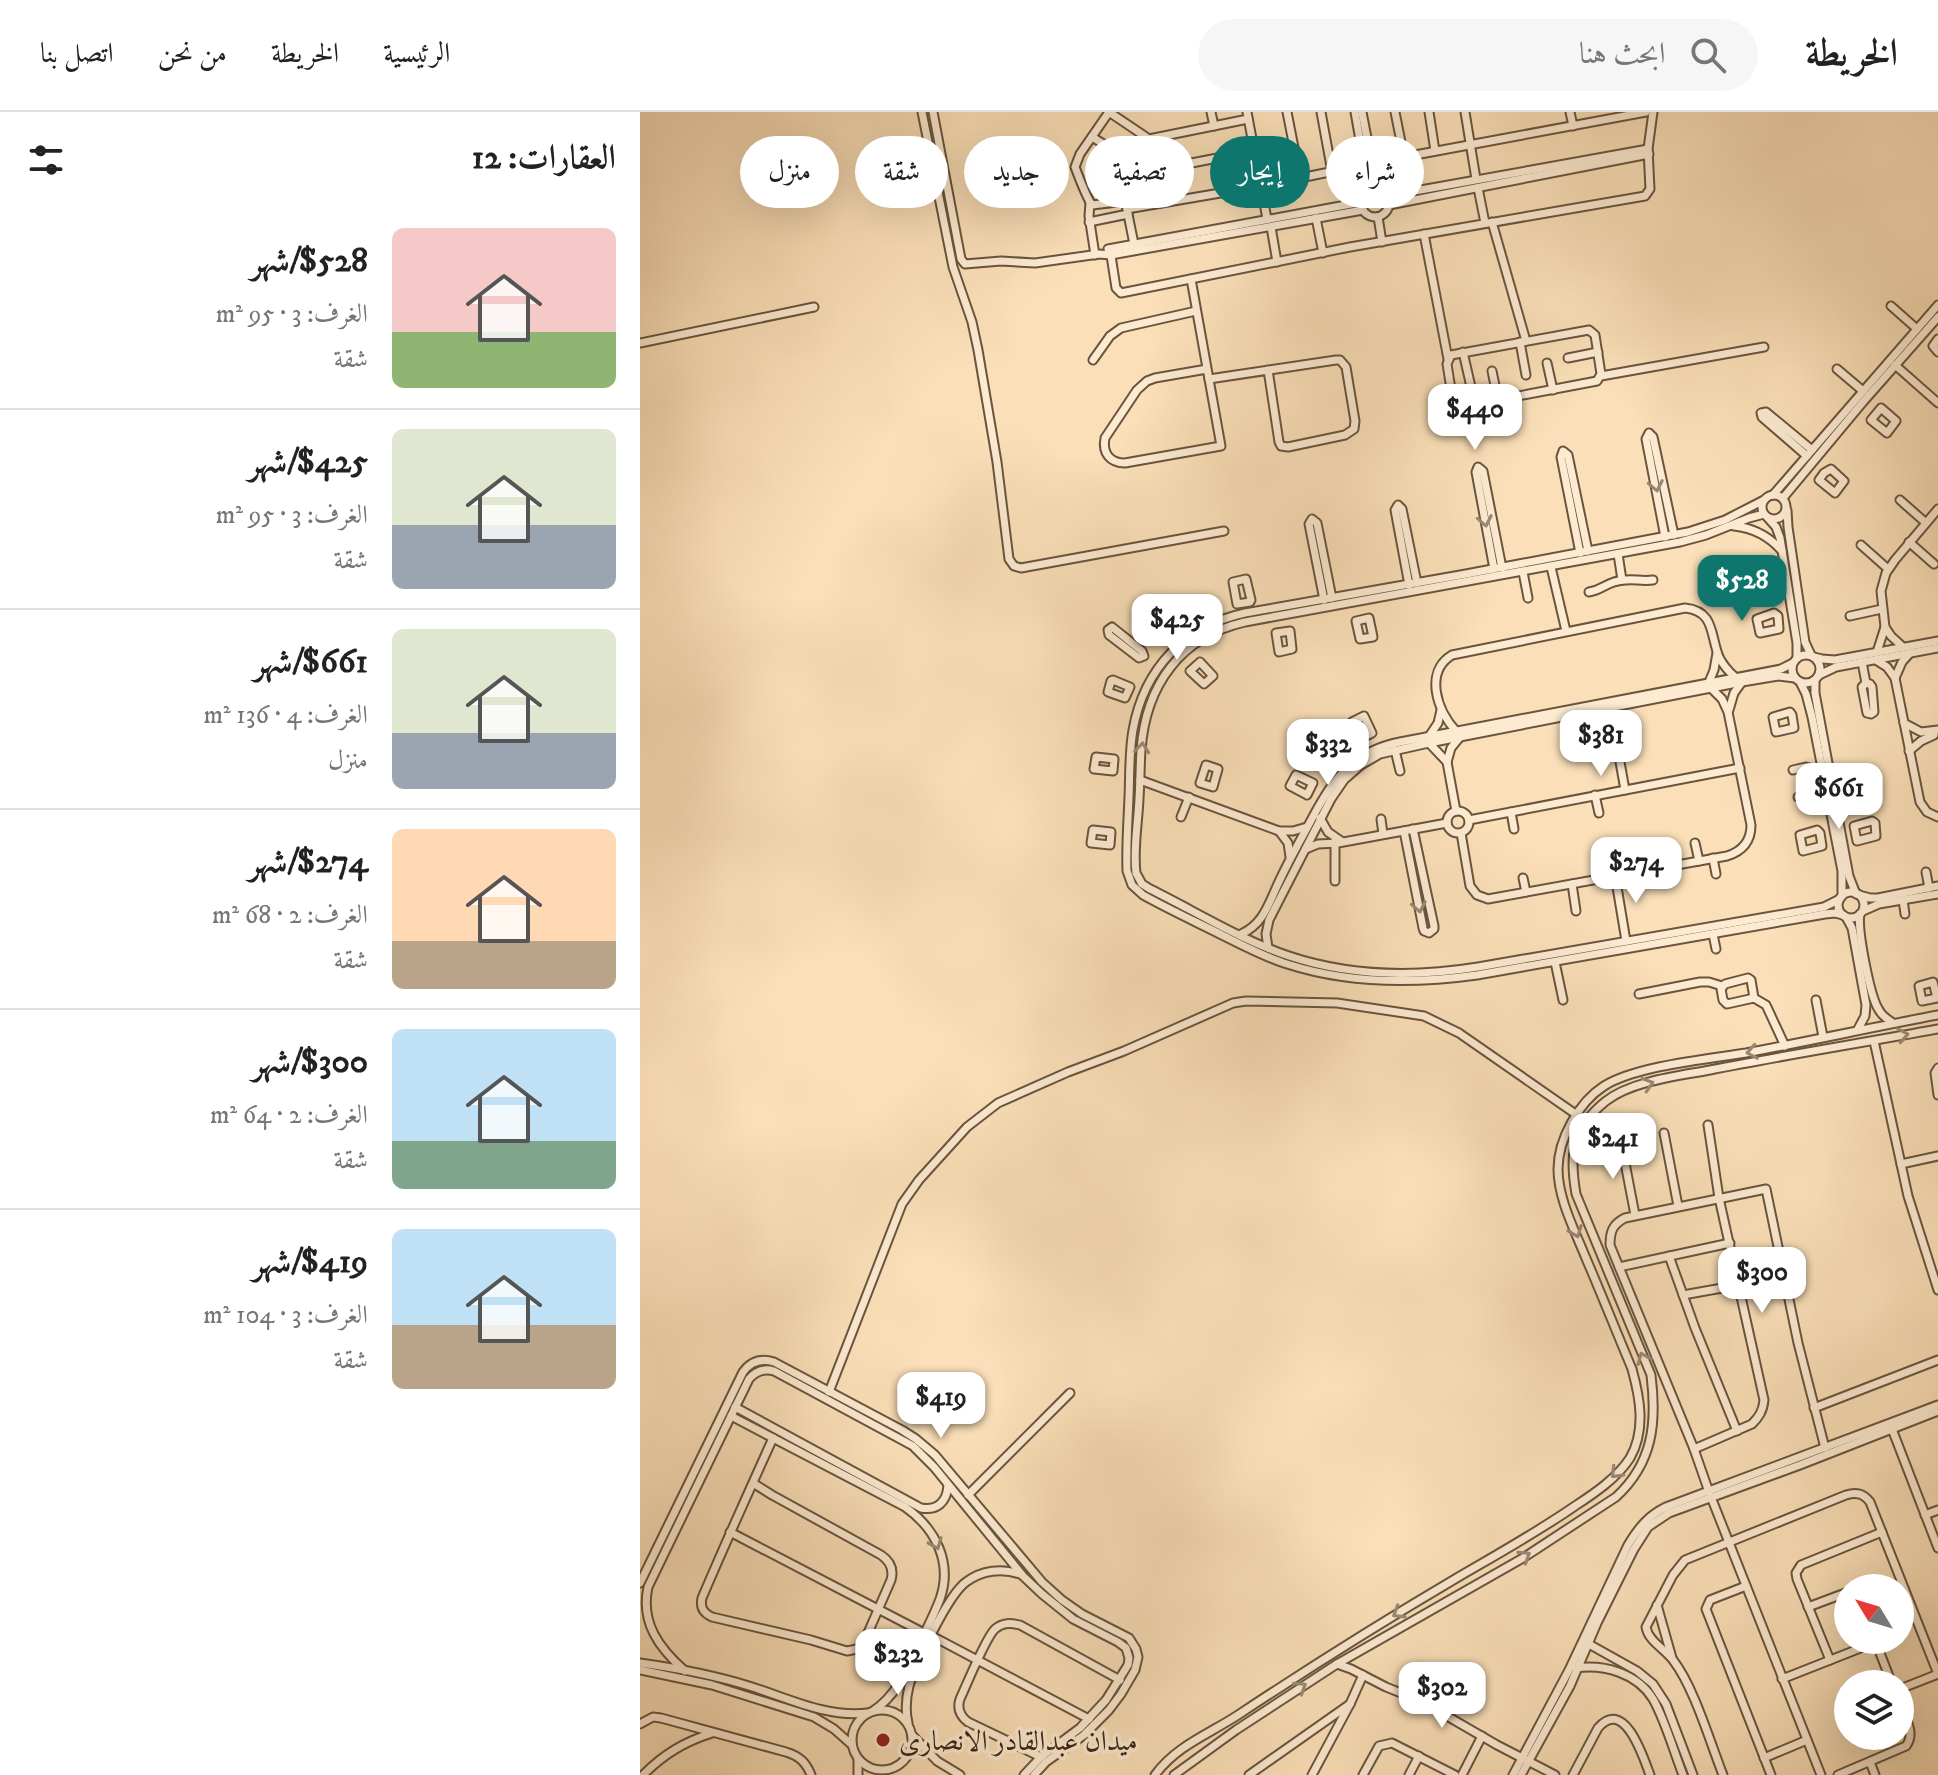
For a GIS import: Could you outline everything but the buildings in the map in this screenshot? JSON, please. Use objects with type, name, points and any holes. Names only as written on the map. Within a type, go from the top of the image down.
[{"type":"street","points":[[922,112],[952,263],[978,350],[1009,559],[1014,566],[1021,568],[1224,531]]},
{"type":"street","points":[[933,112],[961,259],[965,264],[1001,261],[1029,263],[1097,254],[1351,208]]},
{"type":"street","points":[[1093,136],[1109,112],[1145,136]]},
{"type":"street","points":[[1211,112],[1214,126]]},
{"type":"street","points":[[1287,112],[1292,136]]},
{"type":"street","points":[[1321,112],[1326,139]]},
{"type":"street","points":[[1355,112],[1361,136]]},
{"type":"street","points":[[1362,112],[1365,136]]},
{"type":"street","points":[[1395,112],[1400,136]]},
{"type":"street","points":[[1429,112],[1435,151]]},
{"type":"street","points":[[1465,112],[1477,184],[1523,341],[1526,375]]},
{"type":"street","points":[[1570,112],[1573,126]]},
{"type":"street","points":[[1424,153],[1646,112]]},
{"type":"street","points":[[1110,252],[1116,288],[1121,293],[1489,222],[1647,196],[1650,189],[1648,151],[1653,112]]},
{"type":"street","points":[[1164,136],[1248,116],[1251,136]]},
{"type":"street","points":[[1085,147],[1075,167],[1085,191]]},
{"type":"street","points":[[1424,194],[1648,151]]},
{"type":"street","points":[[1090,208],[1089,222],[1097,254]]},
{"type":"street","points":[[1089,222],[1127,208],[1134,244]]},
{"type":"street","points":[[1266,208],[1277,262]]},
{"type":"street","points":[[1110,252],[1134,244],[1316,218],[1354,208]]},
{"type":"street","points":[[1364,208],[1370,216],[1378,217],[1386,213],[1387,208]]},
{"type":"street","points":[[1378,217],[1382,242]]},
{"type":"street","points":[[1316,218],[1323,253]]},
{"type":"street","points":[[1424,234],[1454,404],[1460,407],[1595,382],[1601,376],[1764,347]]},
{"type":"street","points":[[952,263],[961,259]]},
{"type":"street","points":[[1191,279],[1221,446],[1125,463],[1115,461],[1107,454],[1105,438],[1143,383],[1207,369]]},
{"type":"street","points":[[1783,498],[1810,456],[1938,305]]},
{"type":"street","points":[[1891,306],[1917,329]]},
{"type":"street","points":[[640,343],[814,307]]},
{"type":"street","points":[[1093,360],[1110,336],[1121,328],[1196,311]]},
{"type":"street","points":[[1938,317],[1863,402],[1773,495],[1716,524],[1618,554],[1523,572],[1413,584],[1245,613],[1211,623],[1182,642],[1142,698],[1134,727],[1128,840],[1128,876],[1139,893],[1286,964],[1351,978],[1400,982],[1457,978],[1626,941],[1827,906],[1847,893],[1879,901],[1938,894]]},
{"type":"street","points":[[1448,359],[1453,354],[1589,330],[1595,335],[1601,376]]},
{"type":"street","points":[[1927,330],[1938,339],[1933,346],[1938,352]]},
{"type":"street","points":[[1463,352],[1471,387]]},
{"type":"street","points":[[1568,358],[1598,352]]},
{"type":"street","points":[[1209,379],[1268,370],[1336,360],[1343,362],[1354,429],[1345,435],[1281,446],[1268,370]]},
{"type":"street","points":[[1547,363],[1553,390]]},
{"type":"street","points":[[1895,365],[1938,403]]},
{"type":"street","points":[[1837,369],[1863,391]]},
{"type":"street","points":[[1492,371],[1498,400]]},
{"type":"street","points":[[1863,402],[1876,413]]},
{"type":"street","points":[[1775,424],[1824,473]]},
{"type":"street","points":[[1654,459],[1664,539]]},
{"type":"street","points":[[1569,478],[1584,552]]},
{"type":"street","points":[[1773,495],[1783,498],[1787,505],[1805,642],[1820,665],[1815,693],[1816,719],[1826,791],[1849,876],[1864,903],[1859,927],[1875,1002],[1881,1014],[1893,1023]]},
{"type":"street","points":[[1484,497],[1498,568]]},
{"type":"street","points":[[1764,500],[1762,506],[1778,533],[1782,551],[1797,643],[1792,669],[1816,719],[1838,835],[1843,878],[1839,908],[1852,928],[1866,1005],[1865,1016],[1857,1030]]},
{"type":"street","points":[[1900,500],[1926,523]]},
{"type":"street","points":[[1268,948],[1266,919],[1290,858],[1324,796],[1344,770],[1372,751],[1393,743],[1458,734],[1775,673],[1802,655],[1836,664],[1862,662],[1876,656],[1885,627],[1882,584],[1888,569],[1938,509]]},
{"type":"street","points":[[1787,510],[1779,519],[1766,516],[1749,518],[1693,539],[1664,539],[1498,568],[1360,602],[1227,627],[1201,640],[1159,673],[1145,724],[1135,865],[1139,880],[1150,889],[1268,948],[1319,964],[1385,973],[1555,962],[1825,914],[1855,918],[1879,901],[1938,886]]},
{"type":"street","points":[[1732,525],[1757,532],[1782,551]]},
{"type":"street","points":[[1404,536],[1413,584]]},
{"type":"street","points":[[1909,542],[1934,564]]},
{"type":"street","points":[[1861,545],[1888,569]]},
{"type":"street","points":[[1319,554],[1328,599]]},
{"type":"street","points":[[1618,554],[1622,580]]},
{"type":"street","points":[[1551,567],[1566,631]]},
{"type":"street","points":[[1523,572],[1528,598]]},
{"type":"street","points":[[1589,592],[1600,590],[1611,582],[1635,578],[1653,580]]},
{"type":"street","points":[[1360,602],[1363,619]]},
{"type":"street","points":[[1243,604],[1245,613]]},
{"type":"street","points":[[1458,734],[1441,708],[1436,677],[1448,657],[1566,631],[1689,608],[1700,612],[1710,623],[1724,666],[1738,680]]},
{"type":"street","points":[[1850,616],[1882,609]]},
{"type":"street","points":[[1280,616],[1283,631]]},
{"type":"street","points":[[1779,622],[1793,619]]},
{"type":"street","points":[[1885,627],[1906,650]]},
{"type":"street","points":[[1144,656],[1137,657],[1109,635],[1109,628],[1114,628],[1142,651],[1159,673]]},
{"type":"street","points":[[1176,633],[1182,642]]},
{"type":"street","points":[[1775,673],[1809,683],[1836,664],[1938,641]]},
{"type":"street","points":[[1906,650],[1938,648]]},
{"type":"street","points":[[1895,678],[1906,650]]},
{"type":"street","points":[[1710,685],[1717,651]]},
{"type":"street","points":[[1183,653],[1195,666]]},
{"type":"street","points":[[1876,656],[1895,678],[1920,802],[1927,812],[1938,817]]},
{"type":"street","points":[[1862,662],[1866,683]]},
{"type":"street","points":[[1728,712],[1738,680]]},
{"type":"street","points":[[1461,833],[1470,886],[1474,893],[1488,899],[1732,855],[1747,843],[1751,825],[1728,712],[1710,685]]},
{"type":"street","points":[[1479,730],[1577,715],[1710,685]]},
{"type":"street","points":[[1128,693],[1142,698]]},
{"type":"street","points":[[1241,934],[1266,919],[1335,792],[1350,774],[1369,760],[1429,739],[1438,723],[1441,708]]},
{"type":"street","points":[[1577,715],[1585,744],[1626,736]]},
{"type":"street","points":[[1793,721],[1830,718]]},
{"type":"street","points":[[1904,723],[1921,732],[1938,732]]},
{"type":"street","points":[[1909,751],[1938,732]]},
{"type":"street","points":[[1456,811],[1447,762],[1458,734]]},
{"type":"street","points":[[1365,737],[1372,751]]},
{"type":"street","points":[[1429,739],[1447,762]]},
{"type":"street","points":[[1395,750],[1400,771]]},
{"type":"street","points":[[1620,762],[1625,790]]},
{"type":"street","points":[[1114,765],[1131,766]]},
{"type":"street","points":[[1469,820],[1740,768]]},
{"type":"street","points":[[1793,770],[1810,768],[1814,794]]},
{"type":"street","points":[[1140,780],[1279,831],[1307,827]]},
{"type":"street","points":[[1201,802],[1206,785]]},
{"type":"street","points":[[1310,789],[1324,796]]},
{"type":"street","points":[[1798,797],[1826,791]]},
{"type":"street","points":[[1595,795],[1599,813]]},
{"type":"street","points":[[1181,817],[1189,797]]},
{"type":"street","points":[[1456,811],[1464,813],[1469,820],[1467,828],[1461,833],[1453,832],[1447,823],[1449,815],[1456,811]]},
{"type":"street","points":[[1511,812],[1514,829]]},
{"type":"street","points":[[1320,818],[1338,841]]},
{"type":"street","points":[[1381,819],[1383,834]]},
{"type":"street","points":[[1304,850],[1318,844],[1447,823]]},
{"type":"street","points":[[1409,830],[1434,926],[1429,933],[1423,928],[1409,830]]},
{"type":"street","points":[[1279,831],[1288,843],[1290,858]]},
{"type":"street","points":[[1821,838],[1854,833]]},
{"type":"street","points":[[1111,838],[1128,840]]},
{"type":"street","points":[[1335,881],[1338,841]]},
{"type":"street","points":[[1695,843],[1699,861]]},
{"type":"street","points":[[1713,858],[1716,874]]},
{"type":"street","points":[[1607,860],[1626,941]]},
{"type":"street","points":[[1926,872],[1929,888]]},
{"type":"street","points":[[1523,878],[1526,892]]},
{"type":"street","points":[[1572,884],[1576,911]]},
{"type":"street","points":[[1903,900],[1905,914]]},
{"type":"street","points":[[1760,907],[1762,917]]},
{"type":"street","points":[[1675,922],[1677,932]]},
{"type":"street","points":[[1713,934],[1716,949]]},
{"type":"street","points":[[1555,962],[1563,1000]]},
{"type":"street","points":[[1639,994],[1700,982],[1722,986],[1750,978],[1754,998]]},
{"type":"street","points":[[1722,986],[1723,1000],[1727,1004],[1754,998],[1766,1005],[1785,1046]]},
{"type":"street","points":[[1816,1000],[1823,1037]]},
{"type":"street","points":[[1155,1775],[1179,1750],[1320,1661],[1517,1544],[1590,1496],[1618,1473],[1630,1457],[1638,1436],[1638,1390],[1559,1182],[1559,1154],[1577,1115],[1589,1099],[1604,1086],[1634,1074],[1935,1015],[1929,1001]]},
{"type":"street","points":[[829,1392],[902,1204],[919,1180],[967,1127],[1007,1098],[1233,1003],[1321,1002],[1424,1016],[1459,1033],[1577,1115]]},
{"type":"street","points":[[1174,1775],[1337,1664],[1523,1558],[1616,1497],[1642,1465],[1652,1436],[1651,1375],[1576,1194],[1572,1172],[1573,1147],[1584,1125],[1607,1100],[1658,1080],[1938,1029]]},
{"type":"street","points":[[1874,1041],[1911,1206],[1938,1290]]},
{"type":"street","points":[[1938,1068],[1935,1073],[1938,1095]]},
{"type":"street","points":[[1694,1449],[1752,1424],[1759,1418],[1764,1400],[1719,1198],[1708,1125]]},
{"type":"street","points":[[1664,1133],[1678,1206]]},
{"type":"street","points":[[1621,1142],[1635,1215]]},
{"type":"street","points":[[1901,1164],[1938,1156]]},
{"type":"street","points":[[1821,1775],[1728,1543],[1694,1449],[1610,1245],[1613,1227],[1619,1221],[1635,1215],[1766,1189],[1825,1448]]},
{"type":"street","points":[[1619,1267],[1730,1243]]},
{"type":"street","points":[[1669,1256],[1737,1431]]},
{"type":"street","points":[[1683,1295],[1739,1285]]},
{"type":"street","points":[[1620,1341],[1645,1331]]},
{"type":"street","points":[[1814,1408],[1938,1360]]},
{"type":"street","points":[[640,1583],[745,1369],[755,1362],[770,1361],[916,1439],[935,1455],[1052,1591],[1082,1614],[1129,1638],[1137,1653],[1135,1670],[1109,1710],[1084,1735],[1046,1762],[1034,1775]]},
{"type":"street","points":[[685,1671],[666,1653],[652,1631],[646,1610],[646,1593],[752,1375],[762,1370],[774,1371],[906,1442],[928,1459],[1023,1576],[1062,1612],[1123,1645],[1127,1651],[1129,1662],[1106,1700],[1071,1736],[1041,1757],[1024,1775]]},
{"type":"street","points":[[968,1495],[1070,1393]]},
{"type":"street","points":[[1710,1494],[1858,1439],[1938,1405]]},
{"type":"street","points":[[735,1407],[921,1508],[929,1509],[940,1504],[947,1494],[948,1485]]},
{"type":"street","points":[[1521,1775],[1526,1759],[1648,1527],[1669,1513],[1710,1494],[1825,1448],[1892,1429],[1938,1411]]},
{"type":"street","points":[[731,1416],[905,1507],[930,1529],[941,1552],[944,1575],[940,1599],[909,1685],[906,1708],[913,1744],[906,1759],[887,1772],[872,1769],[858,1759]]},
{"type":"street","points":[[1892,1429],[1938,1548]]},
{"type":"street","points":[[753,1483],[887,1559],[891,1565],[892,1576],[864,1642],[857,1649],[850,1651],[708,1615],[702,1608],[702,1598],[730,1532],[773,1438]]},
{"type":"street","points":[[1723,1775],[1681,1672],[1646,1633],[1657,1605],[1685,1560],[1853,1493],[1866,1496],[1938,1674],[1914,1683]]},
{"type":"street","points":[[1925,1515],[1938,1510]]},
{"type":"street","points":[[730,1532],[1089,1719]]},
{"type":"street","points":[[1830,1660],[1796,1573],[1801,1565],[1882,1532]]},
{"type":"street","points":[[858,1775],[858,1759],[852,1745],[857,1723],[895,1691],[949,1601],[968,1580],[982,1574],[998,1571],[1023,1576]]},
{"type":"street","points":[[1458,1577],[1456,1586],[1463,1592]]},
{"type":"street","points":[[1746,1586],[1710,1600],[1706,1609],[1771,1775]]},
{"type":"street","points":[[1432,1593],[1437,1597],[1439,1606]]},
{"type":"street","points":[[1808,1607],[1834,1597]]},
{"type":"street","points":[[1657,1605],[1673,1660]]},
{"type":"street","points":[[1041,1757],[962,1717],[960,1699],[994,1630],[1004,1624],[1020,1625],[1120,1680]]},
{"type":"street","points":[[1586,1643],[1646,1677],[1660,1693],[1693,1775]]},
{"type":"street","points":[[1782,1679],[1844,1654]]},
{"type":"street","points":[[1614,1670],[1618,1662]]},
{"type":"street","points":[[640,1663],[745,1685],[828,1713],[842,1715],[892,1711],[908,1723]]},
{"type":"street","points":[[1337,1664],[1421,1701],[1555,1775]]},
{"type":"street","points":[[1574,1669],[1603,1667],[1638,1684],[1653,1699],[1683,1775]]},
{"type":"street","points":[[640,1672],[649,1671],[722,1688],[814,1717],[852,1745]]},
{"type":"street","points":[[1312,1775],[1363,1675]]},
{"type":"street","points":[[1253,1773],[1350,1704]]},
{"type":"street","points":[[640,1724],[653,1717],[661,1718],[795,1755],[811,1775]]},
{"type":"street","points":[[1573,1775],[1598,1728],[1610,1718],[1618,1719],[1628,1729],[1650,1775]]},
{"type":"street","points":[[1230,1720],[1236,1730]]},
{"type":"street","points":[[643,1775],[675,1748],[713,1733]]},
{"type":"street","points":[[912,1735],[937,1761],[960,1775]]},
{"type":"street","points":[[1462,1775],[1482,1736]]},
{"type":"street","points":[[1764,1758],[1807,1740]]},
{"type":"street","points":[[1363,1775],[1375,1751],[1385,1743],[1392,1743],[1455,1775]]},
{"type":"street","points":[[1838,1775],[1897,1750]]},
{"type":"street","points":[[1409,1775],[1419,1756]]},
{"type":"street","points":[[1513,1775],[1526,1759]]},
{"type":"street","points":[[1870,1762],[1875,1775]]},
{"type":"place","name":"ميدان عبدالقادر الانصارى","points":[[883,1740]]}]
